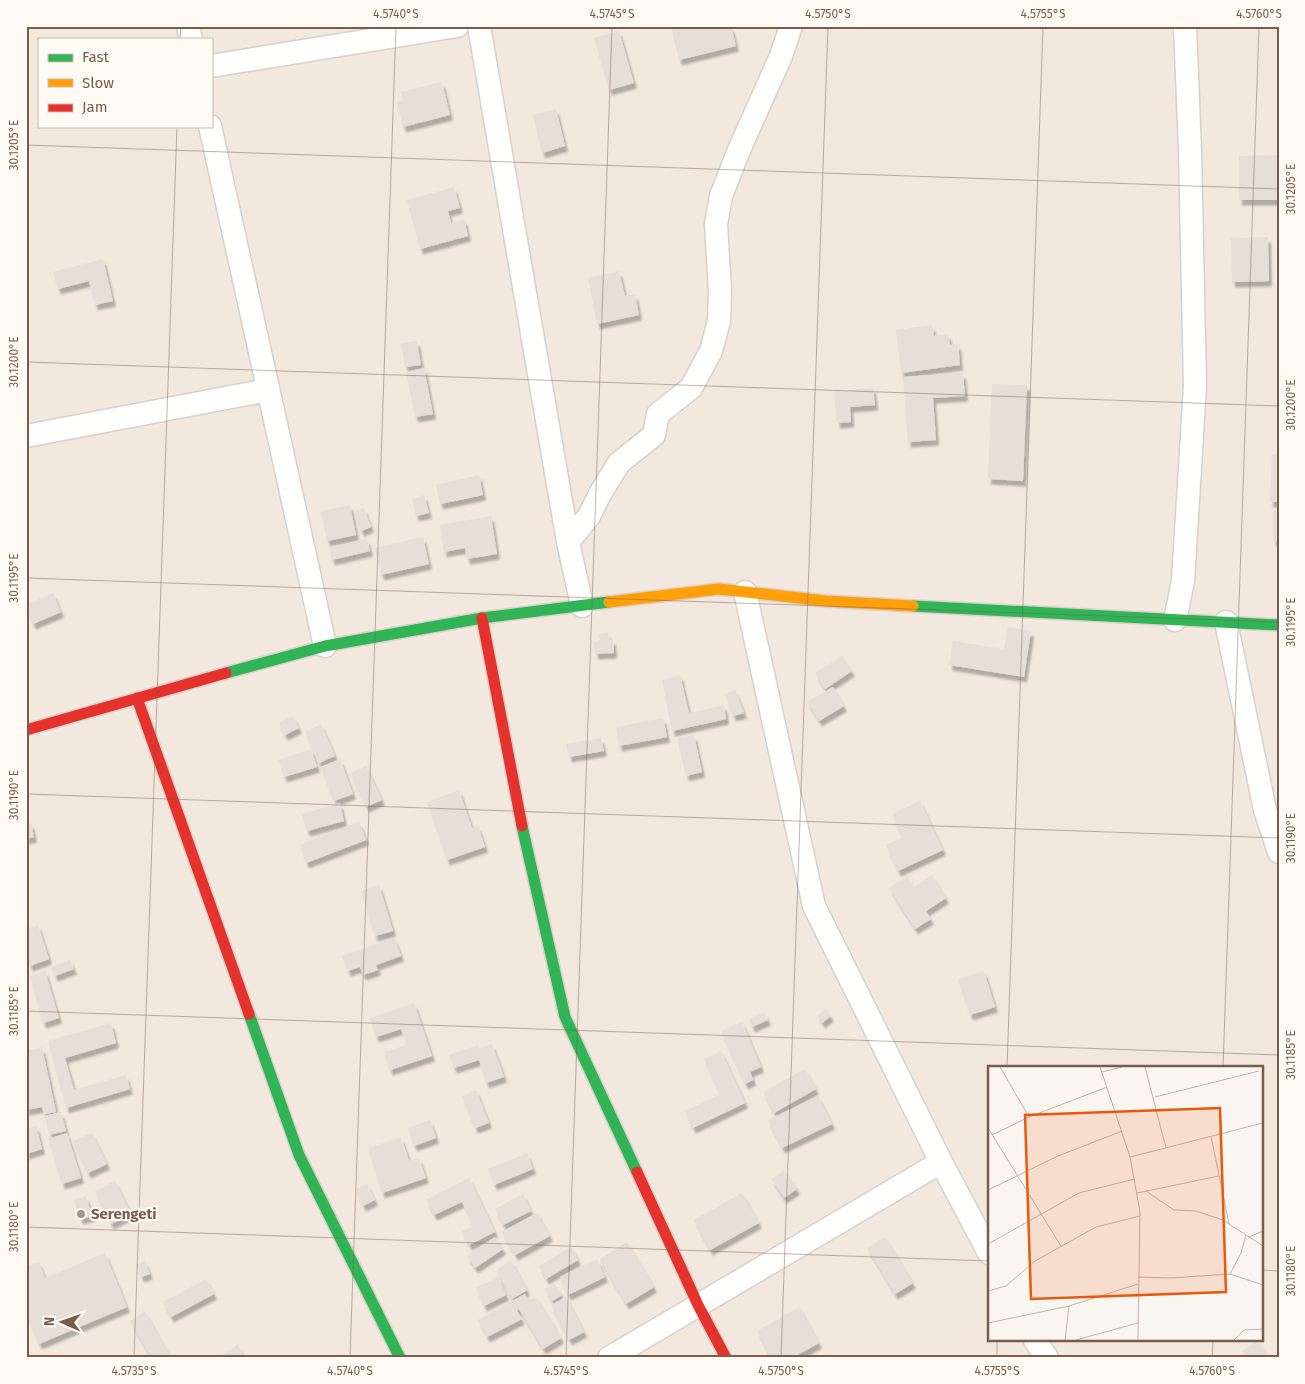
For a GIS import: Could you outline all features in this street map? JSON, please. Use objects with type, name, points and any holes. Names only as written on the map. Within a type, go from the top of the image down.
[{"type":"street","points":[[212,66],[457,26]]},
{"type":"street","points":[[479,26],[568,542],[582,606]]},
{"type":"street","points":[[568,542],[589,516],[619,462],[654,435],[658,414],[691,388],[711,351],[719,321],[720,291],[716,224],[721,196],[739,150],[781,56],[791,26]]},
{"type":"street","points":[[1175,620],[1183,581],[1196,386],[1185,26]]},
{"type":"street","points":[[210,128],[325,646]]},
{"type":"street","points":[[26,436],[268,390]]},
{"type":"street","points":[[26,730],[325,646],[482,618],[719,589],[826,601],[1279,625]]},
{"type":"street","points":[[745,592],[814,906],[941,1162],[988,1250]]},
{"type":"street","points":[[482,618],[520,816],[564,1017],[698,1305],[726,1358]]},
{"type":"street","points":[[1226,622],[1265,810],[1279,852]]},
{"type":"street","points":[[137,698],[299,1155],[400,1358]]},
{"type":"street","points":[[609,1358],[941,1162]]},
{"type":"street","points":[[1036,1342],[1047,1358]]},
{"type":"shaded area","points":[[26,26],[1279,26],[1279,1358],[26,1358]]},
{"type":"building","points":[[671,26],[731,26],[736,46],[679,60]]},
{"type":"building","points":[[619,31],[634,83],[609,90],[594,38]]},
{"type":"building","points":[[442,82],[450,115],[403,127],[397,102],[403,101],[401,92]]},
{"type":"building","points":[[556,109],[565,146],[542,153],[533,115]]},
{"type":"building","points":[[1279,155],[1279,200],[1239,200],[1239,156]]},
{"type":"building","points":[[454,187],[460,208],[448,211],[451,223],[464,219],[468,236],[420,249],[407,200]]},
{"type":"building","points":[[1268,237],[1269,281],[1232,282],[1231,238]]},
{"type":"building","points":[[103,259],[113,301],[95,305],[89,281],[58,289],[53,272]]},
{"type":"building","points":[[619,271],[625,296],[635,294],[639,315],[597,324],[588,278]]},
{"type":"building","points":[[932,325],[934,336],[948,334],[950,345],[958,344],[960,365],[901,373],[896,330]]},
{"type":"building","points":[[417,341],[421,365],[405,367],[401,343]]},
{"type":"building","points":[[424,368],[433,414],[415,417],[406,372]]},
{"type":"building","points":[[963,373],[965,396],[933,398],[936,440],[908,442],[903,377]]},
{"type":"building","points":[[992,384],[1027,385],[1023,481],[988,479]]},
{"type":"building","points":[[873,388],[875,405],[850,407],[851,422],[837,423],[834,391]]},
{"type":"building","points":[[1272,454],[1279,454],[1279,502],[1270,502]]},
{"type":"building","points":[[479,475],[483,495],[440,504],[436,485]]},
{"type":"building","points":[[424,495],[429,513],[416,516],[412,499]]},
{"type":"building","points":[[350,505],[356,535],[327,541],[321,511]]},
{"type":"building","points":[[364,508],[371,527],[361,531],[354,511]]},
{"type":"building","points":[[1273,511],[1279,511],[1279,541],[1273,541]]},
{"type":"building","points":[[491,516],[497,554],[467,559],[465,548],[444,552],[440,525]]},
{"type":"building","points":[[423,537],[429,564],[381,575],[375,548]]},
{"type":"building","points":[[367,539],[370,551],[332,560],[329,548]]},
{"type":"building","points":[[53,593],[61,612],[33,624],[26,605]]},
{"type":"building","points":[[1008,627],[1031,631],[1024,677],[949,665],[953,641],[1004,649]]},
{"type":"building","points":[[608,633],[609,640],[613,639],[614,653],[595,654],[594,641],[600,640],[599,634]]},
{"type":"building","points":[[842,656],[852,671],[825,689],[815,673]]},
{"type":"building","points":[[680,675],[689,713],[724,705],[726,719],[672,731],[662,680]]},
{"type":"building","points":[[833,687],[844,706],[819,721],[807,702]]},
{"type":"building","points":[[735,690],[744,713],[733,716],[725,694]]},
{"type":"building","points":[[293,716],[299,728],[285,735],[279,723]]},
{"type":"building","points":[[663,718],[667,737],[619,746],[616,727]]},
{"type":"building","points":[[321,724],[335,756],[319,763],[305,732]]},
{"type":"building","points":[[694,735],[702,772],[686,776],[677,738]]},
{"type":"building","points":[[601,738],[604,751],[569,757],[566,744]]},
{"type":"building","points":[[311,749],[317,767],[284,777],[279,760]]},
{"type":"building","points":[[340,759],[353,794],[334,801],[321,767]]},
{"type":"building","points":[[366,766],[382,800],[366,807],[351,773]]},
{"type":"building","points":[[459,790],[472,828],[478,826],[485,847],[447,860],[427,802]]},
{"type":"building","points":[[920,801],[943,850],[898,871],[886,845],[902,838],[892,814]]},
{"type":"building","points":[[340,803],[344,821],[307,831],[302,814]]},
{"type":"building","points":[[359,822],[366,840],[306,863],[300,845]]},
{"type":"building","points":[[31,823],[34,837],[26,839],[26,824]]},
{"type":"building","points":[[932,875],[946,898],[926,911],[931,919],[915,929],[889,888],[907,876],[914,887]]},
{"type":"building","points":[[379,885],[393,931],[375,936],[361,891]]},
{"type":"building","points":[[38,925],[49,959],[30,966],[26,954],[26,929]]},
{"type":"building","points":[[394,938],[401,956],[376,965],[378,970],[363,975],[360,967],[348,971],[342,956]]},
{"type":"building","points":[[70,960],[74,969],[55,976],[51,967]]},
{"type":"building","points":[[45,971],[59,1018],[43,1023],[30,976]]},
{"type":"building","points":[[984,971],[995,1007],[970,1015],[958,979]]},
{"type":"building","points":[[414,1003],[432,1056],[390,1070],[384,1052],[407,1045],[401,1029],[376,1037],[370,1018]]},
{"type":"building","points":[[826,1009],[831,1016],[822,1023],[817,1015]]},
{"type":"building","points":[[764,1012],[768,1020],[752,1027],[749,1019]]},
{"type":"building","points":[[742,1022],[761,1067],[750,1072],[753,1080],[745,1084],[721,1031]]},
{"type":"building","points":[[111,1023],[116,1043],[65,1058],[74,1090],[126,1075],[130,1089],[66,1108],[48,1041]]},
{"type":"building","points":[[492,1044],[504,1077],[486,1083],[479,1060],[454,1068],[449,1055],[478,1045],[479,1048]]},
{"type":"building","points":[[42,1047],[56,1112],[44,1114],[42,1107],[26,1110],[26,1051]]},
{"type":"building","points":[[721,1051],[745,1103],[693,1128],[685,1111],[720,1094],[704,1059]]},
{"type":"building","points":[[805,1069],[816,1089],[774,1113],[763,1092]]},
{"type":"building","points":[[476,1090],[489,1123],[475,1128],[462,1096]]},
{"type":"building","points":[[818,1096],[832,1124],[782,1148],[768,1120]]},
{"type":"building","points":[[61,1112],[66,1131],[49,1135],[45,1116]]},
{"type":"building","points":[[430,1120],[436,1138],[414,1146],[408,1128]]},
{"type":"building","points":[[36,1126],[42,1149],[26,1154],[26,1129]]},
{"type":"building","points":[[67,1133],[81,1178],[62,1184],[48,1139]]},
{"type":"building","points":[[92,1133],[107,1164],[88,1173],[73,1141]]},
{"type":"building","points":[[401,1137],[409,1161],[419,1158],[426,1178],[382,1193],[368,1148]]},
{"type":"building","points":[[527,1153],[533,1169],[494,1185],[488,1169]]},
{"type":"building","points":[[784,1170],[797,1189],[784,1198],[771,1179]]},
{"type":"building","points":[[469,1178],[495,1232],[469,1245],[462,1231],[473,1226],[462,1202],[434,1215],[426,1200]]},
{"type":"building","points":[[115,1181],[131,1214],[111,1224],[95,1191]]},
{"type":"building","points":[[367,1184],[375,1200],[363,1206],[355,1189]]},
{"type":"building","points":[[742,1193],[759,1223],[710,1250],[694,1220]]},
{"type":"building","points":[[523,1194],[531,1211],[503,1225],[495,1209]]},
{"type":"building","points":[[86,1196],[92,1216],[80,1219],[74,1200]]},
{"type":"building","points":[[537,1213],[550,1236],[515,1255],[502,1232]]},
{"type":"building","points":[[495,1237],[503,1249],[475,1268],[467,1256]]},
{"type":"building","points":[[885,1237],[913,1283],[895,1294],[867,1248]]},
{"type":"building","points":[[627,1242],[654,1287],[626,1304],[600,1259]]},
{"type":"building","points":[[571,1247],[578,1260],[546,1279],[539,1266]]},
{"type":"building","points":[[105,1253],[127,1307],[39,1344],[26,1313],[26,1267],[39,1262],[45,1278]]},
{"type":"building","points":[[597,1259],[605,1277],[568,1295],[560,1277]]},
{"type":"building","points":[[145,1261],[150,1274],[141,1277],[136,1264]]},
{"type":"building","points":[[511,1261],[527,1290],[512,1299],[496,1270]]},
{"type":"building","points":[[498,1278],[506,1295],[484,1306],[476,1287]]},
{"type":"building","points":[[206,1279],[214,1294],[171,1317],[163,1302]]},
{"type":"building","points":[[555,1284],[562,1295],[552,1301],[545,1289]]},
{"type":"building","points":[[525,1294],[528,1301],[536,1297],[561,1338],[543,1349],[519,1309],[517,1311],[522,1319],[487,1337],[478,1320]]},
{"type":"building","points":[[566,1297],[584,1332],[569,1340],[551,1305]]},
{"type":"building","points":[[799,1307],[819,1343],[792,1358],[771,1358],[757,1331]]},
{"type":"building","points":[[145,1312],[171,1358],[151,1358],[130,1321]]},
{"type":"building","points":[[1258,1342],[1269,1358],[1247,1358],[1242,1351]]},
{"type":"building","points":[[238,1345],[245,1358],[217,1358]]},
{"type":"traffic: fast","points":[[226,673],[325,646],[482,618],[609,602]]},
{"type":"traffic: fast","points":[[913,606],[1279,625]]},
{"type":"traffic: fast","points":[[522,826],[565,1017],[637,1172]]},
{"type":"traffic: fast","points":[[249,1014],[299,1155],[400,1358]]},
{"type":"traffic: slow","points":[[609,602],[719,589],[826,601],[913,606]]},
{"type":"traffic: jam","points":[[482,618],[522,826]]},
{"type":"traffic: jam","points":[[26,730],[226,673]]},
{"type":"traffic: jam","points":[[137,698],[249,1014]]},
{"type":"traffic: jam","points":[[637,1172],[698,1305],[726,1358]]},
{"type":"place","name":"Serengeti","points":[[81,1214]]}]
